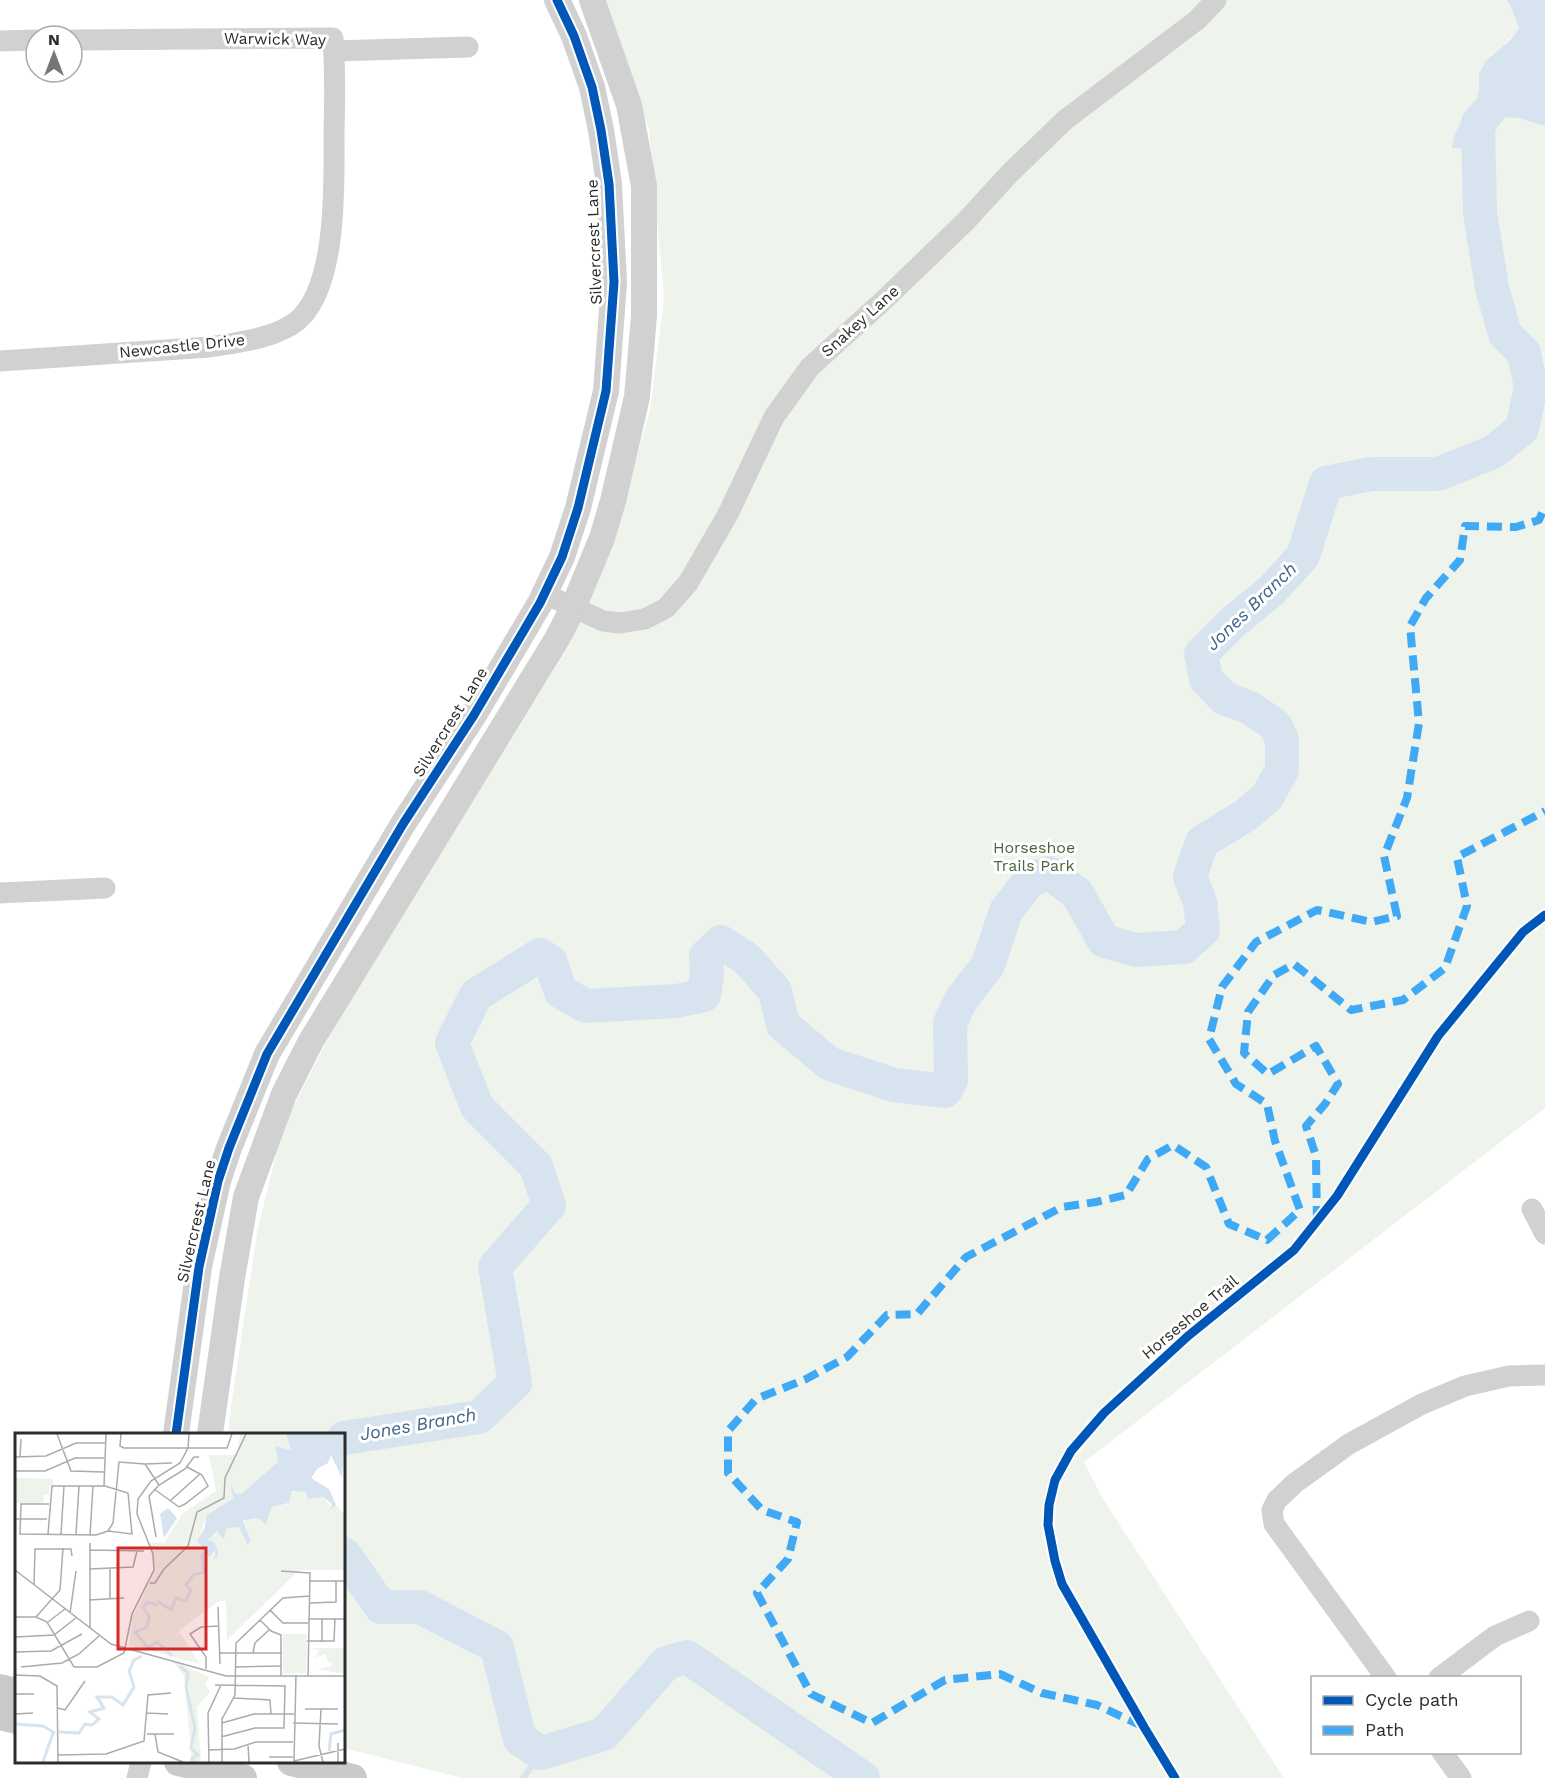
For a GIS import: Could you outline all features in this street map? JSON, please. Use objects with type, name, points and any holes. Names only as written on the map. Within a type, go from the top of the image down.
[{"type":"main road","points":[[0,1688],[15,1692]]},
{"type":"main road","points":[[0,1716],[15,1720]]},
{"type":"main road","points":[[186,1763],[243,1778]]},
{"type":"main road","points":[[298,1763],[353,1778]]},
{"type":"street","name":"Silvercrest Lane","points":[[176,1433],[199,1267],[218,1181],[267,1054],[403,824],[474,716],[545,594],[562,557],[578,508],[606,391],[614,282],[609,184],[601,130],[592,87],[574,36],[557,0]]},
{"type":"street","points":[[210,1433],[246,1197],[284,1094],[311,1041],[551,648],[573,608],[602,538],[613,501],[636,397],[644,316],[644,186],[629,105],[592,0]]},
{"type":"street","name":"Snakey Lane","points":[[545,594],[603,621],[620,623],[645,619],[666,608],[688,583],[728,514],[774,417],[810,367],[966,221],[1010,173],[1065,120],[1197,20],[1216,0]]},
{"type":"street","name":"Warwick Way","points":[[84,40],[333,38],[334,51],[468,47]]},
{"type":"street","points":[[0,41],[24,40]]},
{"type":"street","name":"Newcastle Drive","points":[[0,361],[241,342],[273,333],[296,322],[309,309],[328,254],[334,207],[334,51]]},
{"type":"street","points":[[0,893],[105,888]]},
{"type":"street","points":[[1532,1209],[1545,1234]]},
{"type":"street","points":[[1385,1676],[1274,1524],[1272,1510],[1277,1500],[1294,1483],[1349,1444],[1422,1404],[1466,1386],[1509,1376],[1545,1375]]},
{"type":"street","points":[[1440,1676],[1495,1636],[1529,1621]]},
{"type":"street","points":[[1443,1754],[1461,1778]]},
{"type":"street","points":[[137,1778],[141,1763]]},
{"type":"green space","name":"Horseshoe Trails Park","points":[[604,0],[1506,0],[1519,28],[1481,72],[1477,97],[1464,115],[1491,149],[1497,126],[1504,116],[1545,126],[1545,1108],[1084,1462],[1103,1499],[1284,1778],[462,1778],[345,1748],[345,1433],[228,1433],[257,1233],[283,1126],[345,1007],[569,646],[611,546],[650,410],[664,298],[649,129]]},
{"type":"shaded area","points":[[1506,0],[1545,0],[1545,126],[1518,118],[1504,117],[1497,126],[1491,149],[1452,148],[1454,136],[1464,115],[1477,99],[1479,74],[1485,62],[1509,41],[1519,28]]},
{"type":"waterway","name":"Jones Branch","points":[[345,1438],[479,1417],[515,1383],[495,1267],[549,1205],[536,1166],[477,1107],[452,1043],[476,995],[540,955],[550,961],[561,992],[586,1006],[677,1001],[704,995],[707,974],[706,956],[721,942],[747,959],[775,991],[783,1025],[830,1064],[894,1085],[945,1091],[951,1080],[950,1023],[961,1000],[988,965],[1006,911],[1030,880],[1049,873],[1077,893],[1104,941],[1136,950],[1184,947],[1203,930],[1200,902],[1190,877],[1202,842],[1246,815],[1267,797],[1282,770],[1282,740],[1275,725],[1250,708],[1224,698],[1206,679],[1201,654],[1232,623],[1271,591],[1303,556],[1326,483],[1371,474],[1438,474],[1493,452],[1522,429],[1531,387],[1524,353],[1505,334],[1492,288],[1480,213],[1478,123],[1492,107]]},
{"type":"waterway","name":"Jones Branch","points":[[345,1555],[381,1607],[420,1607],[497,1647],[520,1739],[541,1753],[604,1734],[666,1663],[687,1657],[863,1778]]},
{"type":"waterway","points":[[523,1778],[541,1753]]},
{"type":"marked path","points":[[1142,1726],[1097,1705],[1042,1693],[1000,1674],[945,1680],[872,1723],[811,1694],[757,1593],[788,1559],[797,1522],[762,1510],[728,1473],[728,1431],[756,1399],[806,1379],[847,1357],[887,1315],[917,1314],[966,1257],[1062,1207],[1126,1195],[1148,1159],[1173,1145],[1206,1167],[1229,1224],[1267,1240],[1300,1210],[1275,1141],[1267,1104],[1236,1084],[1209,1039],[1222,987],[1256,942],[1317,910],[1372,922],[1397,916],[1384,856],[1407,798],[1419,723],[1410,626],[1426,598],[1460,560],[1465,526],[1516,527],[1539,520],[1545,506]]},
{"type":"marked path","points":[[1317,1221],[1316,1156],[1306,1126],[1338,1084],[1316,1046],[1268,1074],[1244,1053],[1248,1012],[1274,975],[1294,964],[1351,1010],[1403,1000],[1445,968],[1467,906],[1457,857],[1545,811]]},
{"type":"cycle path","points":[[176,1433],[199,1267],[218,1181],[267,1054],[403,824],[474,715],[540,603],[562,557],[578,508],[606,391],[614,282],[609,184],[601,130],[592,87],[574,36],[557,0]]},
{"type":"cycle path","name":"Horseshoe Trail","points":[[1175,1778],[1062,1584],[1048,1525],[1049,1505],[1055,1480],[1071,1451],[1104,1413],[1188,1336],[1294,1250],[1337,1196],[1438,1036],[1523,932],[1545,915]]}]
